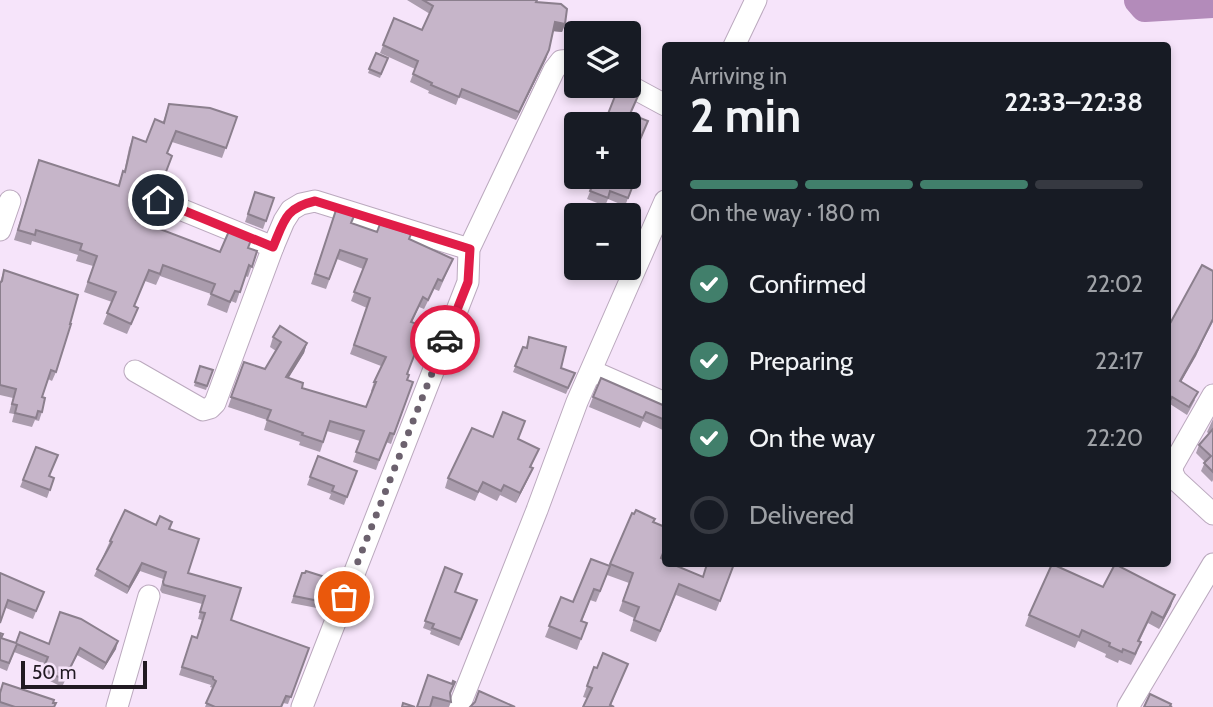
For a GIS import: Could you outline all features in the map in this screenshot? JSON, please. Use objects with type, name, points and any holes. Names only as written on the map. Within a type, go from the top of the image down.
[{"type":"street","points":[[736,42],[756,0]]},
{"type":"street","points":[[302,707],[468,282],[470,249],[554,70],[564,61]]},
{"type":"street","points":[[641,92],[662,103]]},
{"type":"street","points":[[158,200],[273,247]]},
{"type":"street","points":[[0,230],[10,201]]},
{"type":"street","points":[[135,372],[203,410],[215,403],[284,221],[291,210],[301,204],[315,201],[470,249]]},
{"type":"street","points":[[459,707],[577,402],[662,208]]},
{"type":"street","points":[[592,371],[662,402]]},
{"type":"street","points":[[1213,396],[1173,465],[1172,472],[1176,480],[1213,514]]},
{"type":"street","points":[[1128,707],[1213,564]]},
{"type":"street","points":[[117,707],[149,596]]},
{"type":"building","points":[[423,0],[537,0],[536,2],[561,4],[567,9],[564,24],[555,22],[549,50],[519,112],[462,89],[459,97],[431,85],[432,83],[413,74],[418,61],[383,45],[394,18],[422,30],[433,6]]},
{"type":"building","points":[[376,53],[388,58],[381,74],[369,69]]},
{"type":"building","points":[[614,98],[637,98],[631,112],[609,112]]},
{"type":"building","points":[[169,104],[210,108],[237,117],[226,148],[176,131],[167,153],[172,156],[164,177],[154,179],[150,184],[150,195],[144,193],[136,220],[220,252],[229,231],[251,240],[248,248],[257,251],[240,292],[235,291],[230,302],[211,294],[215,284],[163,265],[160,274],[149,270],[134,306],[138,308],[131,324],[107,313],[116,292],[88,282],[97,256],[80,250],[82,244],[36,230],[35,235],[18,230],[39,160],[119,186],[133,137],[146,142],[155,119],[164,123]]},
{"type":"building","points":[[641,118],[648,121],[641,137]]},
{"type":"building","points":[[632,189],[628,198],[610,191],[608,198],[590,191]]},
{"type":"building","points":[[255,192],[274,198],[266,221],[248,214]]},
{"type":"building","points":[[336,210],[354,216],[351,223],[377,232],[380,224],[411,234],[409,239],[453,259],[442,281],[438,279],[428,300],[423,297],[411,322],[420,325],[413,341],[419,343],[407,374],[407,380],[413,382],[394,434],[390,433],[379,460],[356,452],[364,431],[330,421],[323,442],[267,420],[271,410],[231,397],[244,362],[265,369],[281,342],[273,337],[280,326],[307,343],[286,377],[303,383],[302,388],[366,407],[386,357],[354,345],[370,298],[354,292],[367,259],[340,250],[329,279],[315,274]]},
{"type":"building","points":[[1202,265],[1213,271],[1213,319],[1180,381],[1198,392],[1189,407],[1171,399],[1171,322]]},
{"type":"building","points":[[4,270],[78,295],[56,372],[51,370],[42,397],[45,398],[42,412],[38,411],[36,418],[15,413],[17,405],[12,404],[16,389],[0,385],[0,283]]},
{"type":"building","points":[[529,337],[566,347],[561,368],[575,373],[568,388],[515,366],[523,347],[527,348]]},
{"type":"building","points":[[200,366],[213,370],[207,386],[195,382]]},
{"type":"building","points":[[601,378],[662,405],[662,419],[646,412],[643,418],[593,397]]},
{"type":"building","points":[[503,412],[525,421],[518,439],[539,449],[520,493],[504,485],[501,491],[483,482],[478,492],[448,478],[472,428],[493,437]]},
{"type":"building","points":[[1213,429],[1213,472],[1204,463],[1211,456],[1199,445]]},
{"type":"building","points":[[36,447],[58,455],[49,476],[54,478],[50,490],[23,480]]},
{"type":"building","points":[[318,456],[357,471],[347,497],[332,491],[334,486],[310,477]]},
{"type":"building","points":[[125,510],[156,525],[160,516],[172,522],[169,529],[199,539],[188,573],[241,588],[231,620],[309,648],[291,697],[286,696],[281,707],[215,707],[206,703],[216,681],[213,677],[182,667],[192,636],[197,638],[205,613],[200,612],[205,596],[164,585],[166,572],[142,563],[129,587],[97,569]]},
{"type":"building","points":[[636,510],[655,519],[653,522],[662,526],[662,567],[679,567],[703,577],[706,567],[733,567],[720,601],[679,584],[660,631],[634,620],[639,607],[623,601],[633,573],[610,564],[632,513]]},
{"type":"building","points":[[591,559],[610,566],[600,591],[594,589],[581,621],[587,623],[581,639],[549,626],[561,597],[573,602]]},
{"type":"building","points":[[445,567],[462,574],[455,592],[477,600],[461,639],[432,628],[434,624],[425,621]]},
{"type":"building","points":[[1051,567],[1059,567],[1103,587],[1113,567],[1121,567],[1175,595],[1163,618],[1152,612],[1135,654],[1123,649],[1122,652],[1109,646],[1110,643],[1082,630],[1079,637],[1029,615]]},
{"type":"building","points":[[306,571],[328,578],[319,601],[294,596],[302,573]]},
{"type":"building","points":[[0,573],[44,592],[36,611],[8,600],[0,623]]},
{"type":"building","points":[[60,612],[81,619],[118,641],[106,663],[80,648],[64,680],[43,669],[48,657],[17,644],[9,663],[0,660],[0,633],[3,634],[1,638],[16,643],[20,632],[49,644]]},
{"type":"building","points":[[603,653],[628,664],[610,705],[614,707],[583,707],[592,688],[587,686],[594,667],[597,668]]},
{"type":"building","points":[[428,675],[452,684],[455,682],[450,693],[451,702],[433,697],[430,707],[417,707]]},
{"type":"building","points":[[3,683],[54,700],[53,703],[56,703],[54,707],[15,707],[0,702]]},
{"type":"building","points":[[479,691],[515,707],[470,707]]},
{"type":"building","points":[[1150,694],[1171,704],[1172,707],[1144,707]]},
{"type":"waterway","points":[[1139,0],[1145,7],[1213,3]]},
{"type":"way so far","points":[[344,597],[445,340]]},
{"type":"route","points":[[158,200],[273,247],[291,210],[301,204],[315,201],[470,249],[468,282],[445,340]]}]
